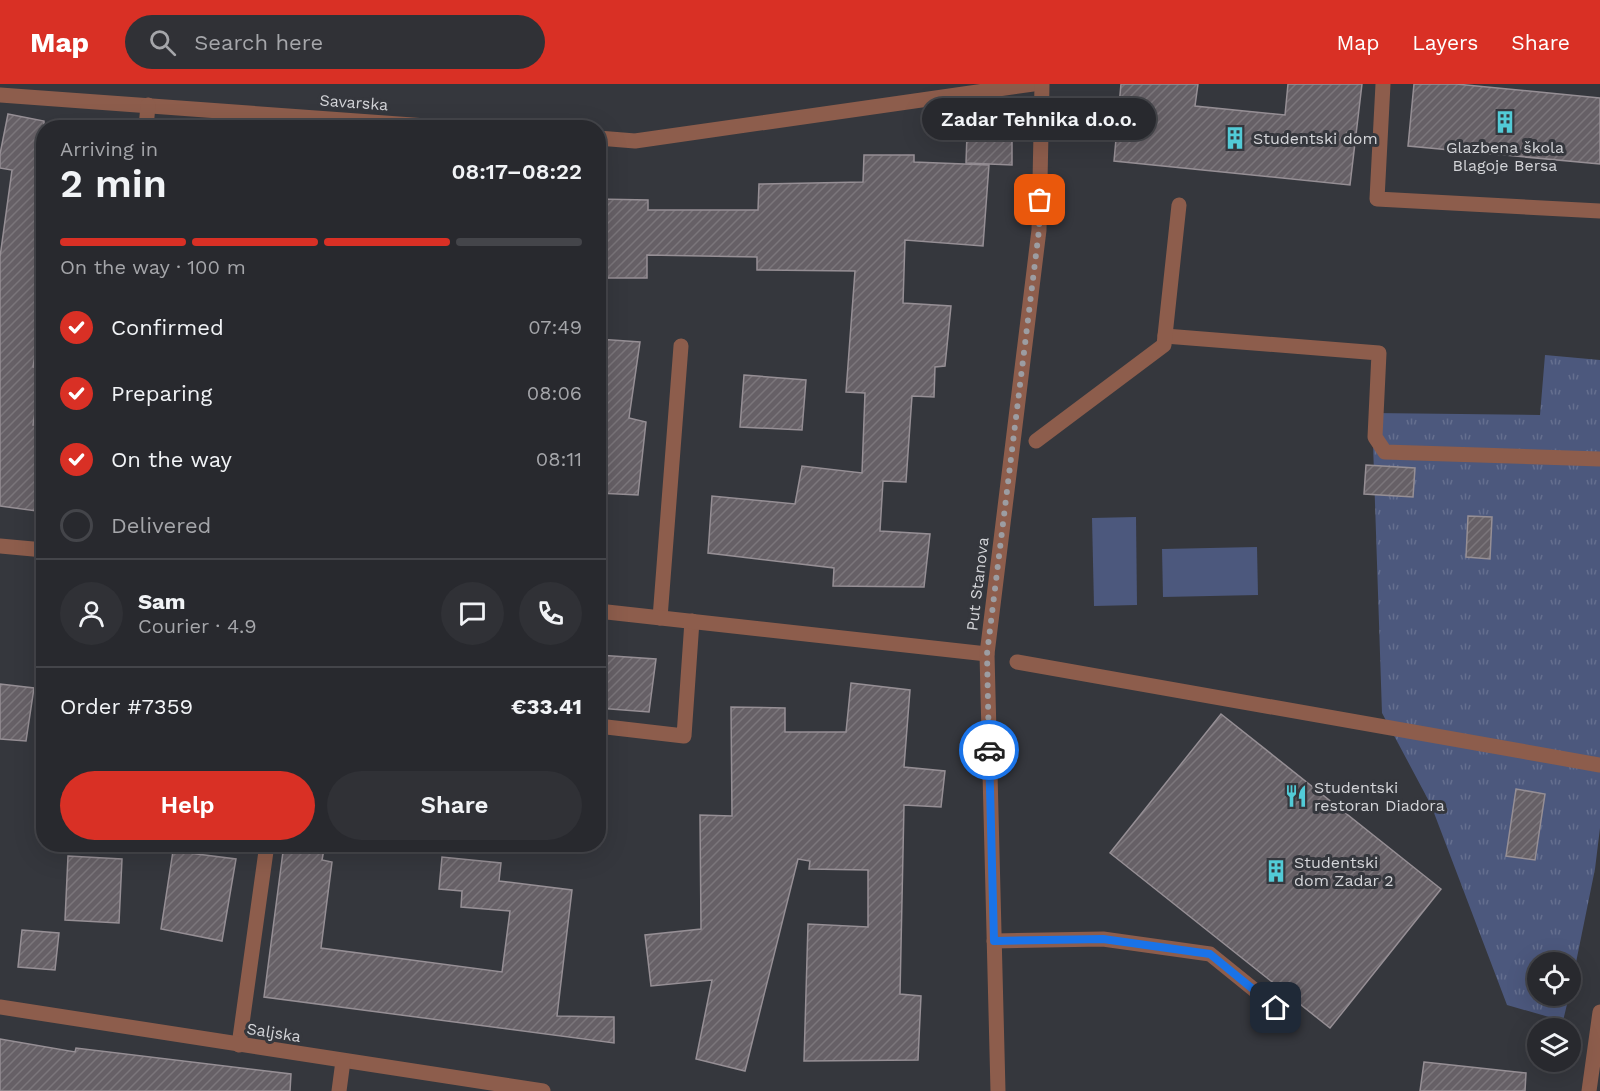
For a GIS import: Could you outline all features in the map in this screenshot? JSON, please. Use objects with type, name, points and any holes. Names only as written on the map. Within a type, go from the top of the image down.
[{"type":"street","points":[[606,139],[635,141],[1032,84]]},
{"type":"street","name":"Put Stanova","points":[[998,1091],[987,654],[1039,230],[1042,84]]},
{"type":"street","points":[[1383,84],[1377,199],[1600,211]]},
{"type":"street","name":"Savarska","points":[[0,95],[348,120]]},
{"type":"street","points":[[147,120],[148,105]]},
{"type":"street","points":[[1036,441],[1164,345],[1179,205]]},
{"type":"street","points":[[1165,336],[1379,353],[1375,436],[1385,452],[1600,459]]},
{"type":"street","points":[[660,618],[681,346]]},
{"type":"street","points":[[0,546],[36,549]]},
{"type":"street","points":[[606,611],[987,654]]},
{"type":"street","points":[[606,727],[684,736],[692,621]]},
{"type":"street","points":[[1017,662],[1600,765]]},
{"type":"street","points":[[239,1045],[266,852]]},
{"type":"street","points":[[994,941],[1103,939],[1210,954],[1293,1021]]},
{"type":"street","name":"Saljska","points":[[0,1007],[543,1091]]},
{"type":"street","points":[[1589,1091],[1600,1012]]},
{"type":"street","points":[[339,1091],[343,1061]]},
{"type":"green space","points":[[1545,355],[1600,360],[1600,828],[1595,869],[1578,952],[1527,952],[1527,1006],[1567,1006],[1564,1018],[1552,1018],[1507,1005],[1431,805],[1382,713],[1372,413],[1540,415]]},
{"type":"green space","points":[[1136,517],[1137,605],[1094,606],[1092,518]]},
{"type":"green space","points":[[1257,547],[1258,595],[1163,597],[1162,549]]},
{"type":"building","name":"Studentski dom","points":[[1121,84],[1198,84],[1195,106],[1285,115],[1288,84],[1362,84],[1350,185],[1114,161]]},
{"type":"building","name":"Glazbena škola Blagoje Bersa","points":[[1414,84],[1456,84],[1600,98],[1600,164],[1408,146]]},
{"type":"building","points":[[8,114],[39,120],[36,120],[36,350],[33,367],[36,368],[36,406],[33,425],[36,425],[36,511],[0,506],[0,257],[12,170],[0,168],[0,154]]},
{"type":"building","points":[[967,134],[1012,136],[1012,165],[966,163]]},
{"type":"building","points":[[864,155],[914,155],[914,162],[989,165],[983,246],[905,240],[903,303],[951,306],[945,366],[935,367],[934,397],[912,396],[906,482],[883,481],[880,531],[930,534],[924,587],[833,586],[834,568],[708,553],[712,496],[795,504],[802,466],[862,473],[865,393],[846,392],[855,271],[757,270],[757,257],[647,255],[647,278],[606,278],[606,199],[648,200],[648,210],[758,210],[759,184],[863,182]]},
{"type":"building","points":[[606,340],[640,342],[629,418],[646,422],[638,495],[606,493]]},
{"type":"building","points":[[744,375],[806,380],[802,430],[740,427]]},
{"type":"building","points":[[1366,465],[1415,468],[1413,497],[1364,494]]},
{"type":"building","points":[[1468,516],[1492,517],[1490,559],[1466,557]]},
{"type":"building","points":[[606,656],[656,659],[649,712],[606,709]]},
{"type":"building","points":[[851,683],[910,690],[904,767],[945,771],[941,807],[904,805],[900,994],[921,996],[918,1060],[804,1061],[808,924],[868,927],[868,870],[809,869],[810,861],[798,859],[745,1071],[696,1059],[712,980],[651,986],[645,935],[701,929],[700,815],[732,816],[731,707],[785,708],[785,732],[846,732]]},
{"type":"building","points":[[0,684],[34,688],[26,741],[0,739]]},
{"type":"building","name":"Studentski dom Zadar 2","points":[[1221,714],[1441,889],[1330,1028],[1110,853]]},
{"type":"building","points":[[1516,789],[1545,794],[1535,860],[1506,856]]},
{"type":"building","points":[[173,852],[236,859],[222,941],[161,929]]},
{"type":"building","points":[[283,852],[324,852],[322,860],[332,862],[321,948],[502,972],[510,911],[461,907],[462,891],[439,889],[442,857],[501,863],[499,881],[572,890],[557,1016],[614,1017],[614,1043],[264,997]]},
{"type":"building","points":[[68,856],[122,859],[119,923],[65,920]]},
{"type":"building","points":[[22,930],[59,933],[55,970],[18,967]]},
{"type":"building","points":[[0,1039],[75,1052],[76,1048],[291,1074],[290,1091],[0,1091]]},
{"type":"building","points":[[1424,1062],[1526,1073],[1525,1091],[1420,1091]]},
{"type":"way so far","points":[[989,750],[987,654],[1039,230],[1040,200]]},
{"type":"place","name":"Glazbena škola Blagoje Bersa","points":[[1505,122]]},
{"type":"place","name":"Studentski dom","points":[[1235,138]]},
{"type":"place","name":"Zadar Tehnika d.o.o.","points":[[1040,200]]},
{"type":"place","name":"Studentski restoran Diadora","points":[[1296,796]]},
{"type":"place","name":"Studentski dom Zadar 2","points":[[1276,871]]},
{"type":"route","points":[[989,750],[994,941],[1103,939],[1210,954],[1276,1008]]}]
